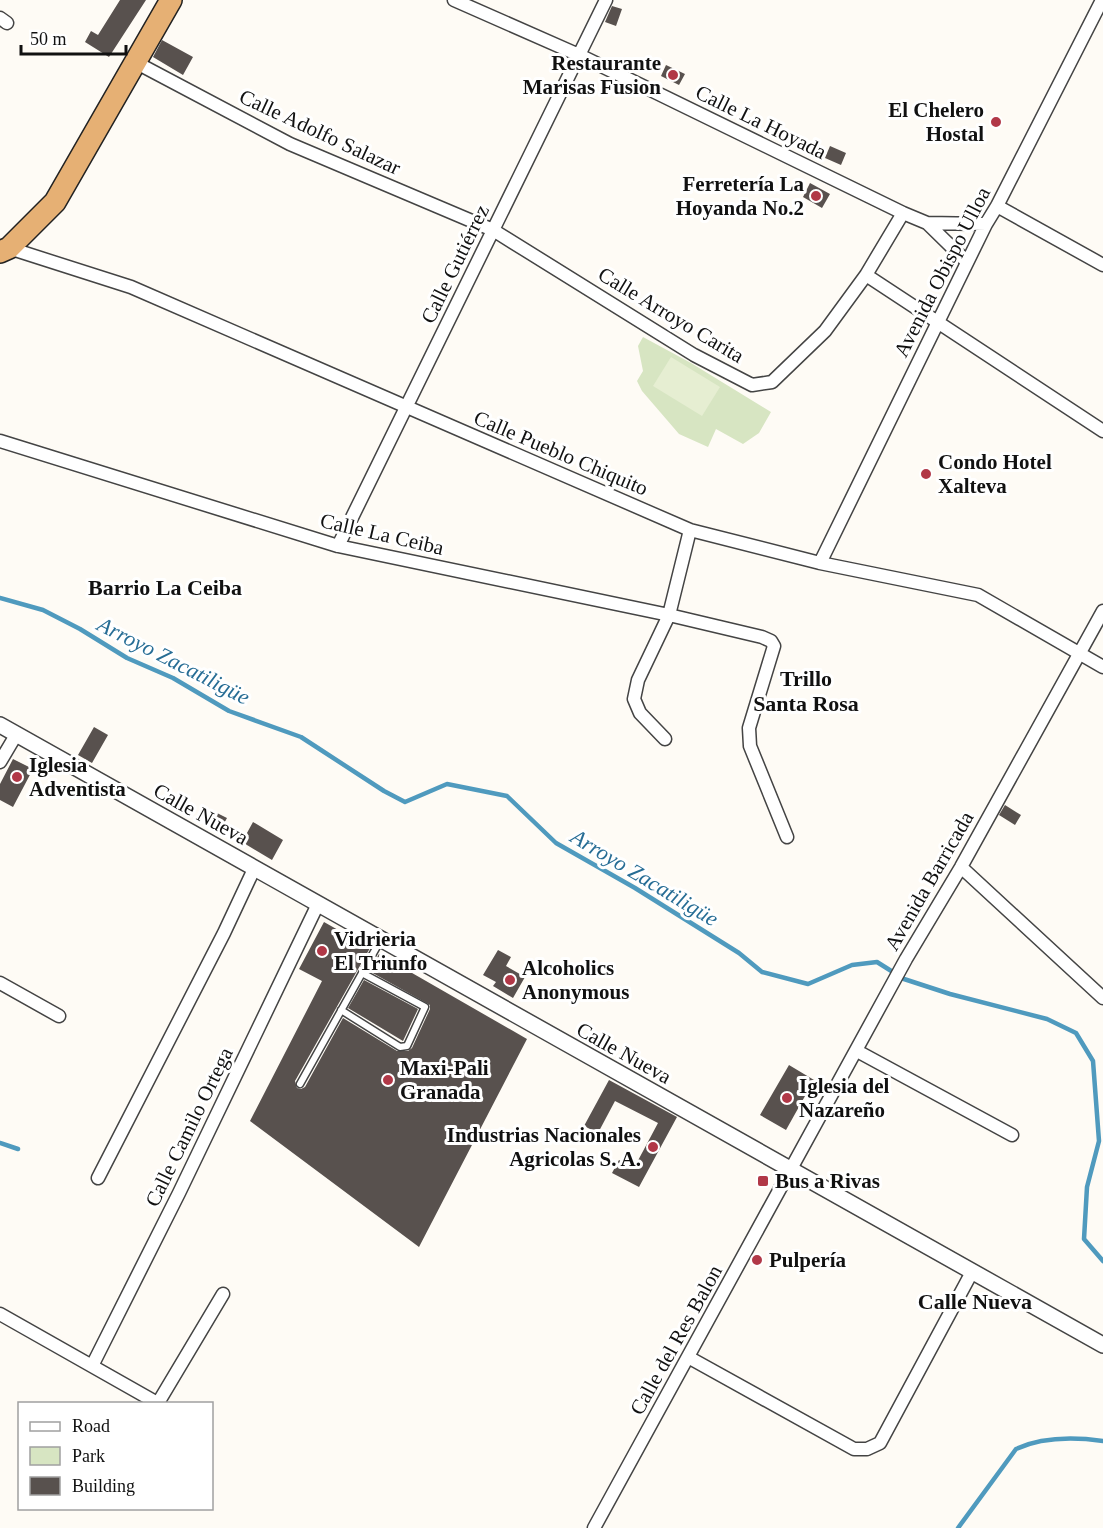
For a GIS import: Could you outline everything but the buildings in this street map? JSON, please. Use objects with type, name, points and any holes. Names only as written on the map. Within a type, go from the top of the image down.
[{"type":"highway","points":[[5,250],[54,202],[171,0]]},
{"type":"street","name":"Calle La Hoyada","points":[[454,0],[579,55],[903,213],[927,223],[986,224]]},
{"type":"street","name":"Calle Gutiérrez","points":[[338,546],[606,0]]},
{"type":"street","name":"Avenida Obispo Ulloa","points":[[820,563],[986,224],[1102,0]]},
{"type":"street","name":"Calle Adolfo Salazar","points":[[135,62],[290,144],[493,230]]},
{"type":"street","points":[[997,206],[1103,265]]},
{"type":"street","name":"Calle Arroyo Carita","points":[[493,230],[694,355],[752,385],[772,382],[825,331],[866,275],[903,213]]},
{"type":"street","name":"Calle La Hoyada","points":[[927,223],[967,262]]},
{"type":"street","name":"Calle Pueblo Chiquito","points":[[5,250],[131,287],[690,530],[820,563],[978,595],[1103,667]]},
{"type":"street","points":[[866,275],[1103,431]]},
{"type":"street","name":"Calle La Ceiba","points":[[0,441],[338,546],[669,615],[771,641],[774,646],[749,728],[750,746],[787,837]]},
{"type":"street","points":[[665,739],[640,713],[634,699],[638,681],[669,615],[690,530]]},
{"type":"street","name":"Avenida Barricada","points":[[791,1170],[906,959],[961,867],[1103,611]]},
{"type":"street","name":"Calle Nueva","points":[[0,725],[1103,1346]]},
{"type":"street","points":[[0,762],[16,735]]},
{"type":"street","points":[[961,867],[1103,998]]},
{"type":"street","points":[[98,1179],[224,933],[254,868]]},
{"type":"street","name":"Calle Camilo Ortega","points":[[92,1366],[179,1193],[318,904]]},
{"type":"street","points":[[0,983],[58,1016]]},
{"type":"street","points":[[857,1051],[1012,1135]]},
{"type":"street","name":"Calle del Res Balon","points":[[594,1528],[791,1170]]},
{"type":"street","points":[[688,1357],[854,1449],[867,1449],[880,1443],[972,1272]]},
{"type":"street","points":[[159,1402],[223,1294]]},
{"type":"street","points":[[0,1314],[156,1402]]},
{"type":"lane","points":[[300,1084],[380,941]]},
{"type":"lane","points":[[341,1010],[400,1047],[407,1046],[425,1007],[362,973]]},
{"type":"green space","points":[[643,337],[691,363],[771,412],[759,433],[743,444],[716,429],[708,447],[679,434],[642,391],[637,381],[643,371],[638,346]]},
{"type":"green space","points":[[671,357],[720,387],[702,416],[653,386]]},
{"type":"waterway","name":"Arroyo Zacatiligüe","points":[[0,598],[43,610],[80,629],[127,658],[173,678],[229,711],[301,737],[384,791],[405,802],[447,784],[507,796],[556,843],[635,888],[739,953],[762,972],[808,984],[852,965],[877,962],[904,979],[950,994],[1047,1019],[1076,1033],[1093,1061],[1099,1141],[1087,1187],[1084,1239],[1103,1261]]},
{"type":"waterway","points":[[0,1143],[18,1149]]},
{"type":"waterway","points":[[958,1528],[1016,1449],[1036,1442],[1058,1439],[1103,1441]]},
{"type":"place","name":"Restaurante Marisas Fusion","points":[[673,75]]},
{"type":"place","name":"El Chelero Hostal","points":[[996,122]]},
{"type":"place","name":"Ferretería La Hoyanda No.2","points":[[816,196]]},
{"type":"place","name":"Condo Hotel Xalteva","points":[[926,474]]},
{"type":"place","name":"Iglesia Adventista","points":[[17,777]]},
{"type":"place","name":"Vidrieria El Triunfo","points":[[322,951]]},
{"type":"place","name":"Alcoholics Anonymous","points":[[510,980]]},
{"type":"place","name":"Maxi-Pali Granada","points":[[388,1080]]},
{"type":"place","name":"Iglesia del Nazareño","points":[[787,1098]]},
{"type":"place","name":"Industrias Nacionales Agricolas S. A.","points":[[653,1147]]},
{"type":"place","name":"Bus a Rivas","points":[[763,1181]]},
{"type":"place","name":"Pulpería","points":[[757,1260]]},
{"type":"district","name":"Barrio La Ceiba","points":[[165,587]]},
{"type":"district","name":"Trillo Santa Rosa","points":[[806,690]]},
{"type":"district","name":"Calle Nueva","points":[[975,1301]]}]
